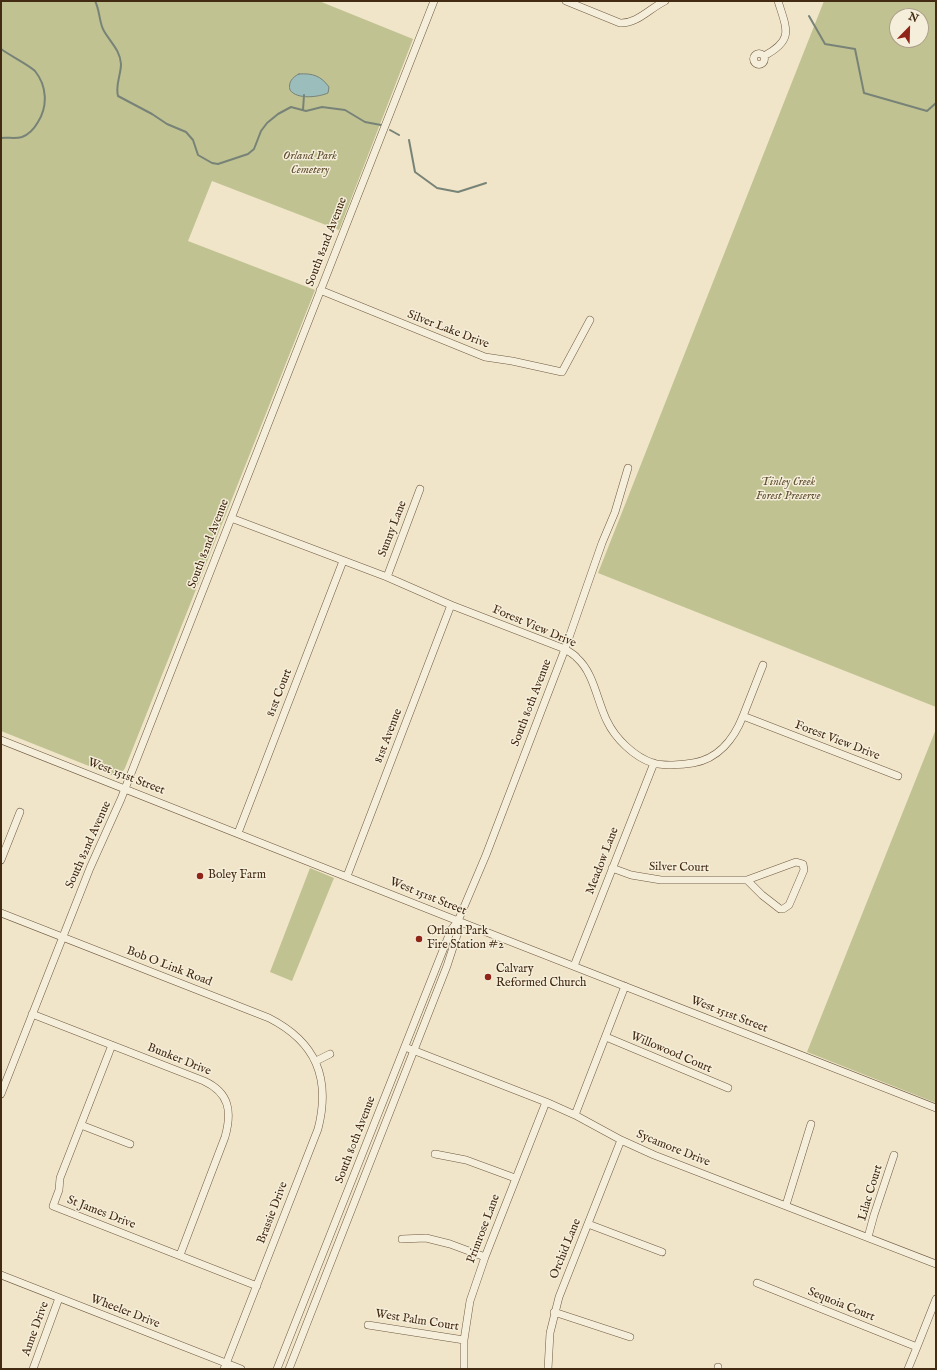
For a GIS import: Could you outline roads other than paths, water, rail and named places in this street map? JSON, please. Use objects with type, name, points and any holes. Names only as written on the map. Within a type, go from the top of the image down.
[{"type":"street","name":"South 82nd Avenue","points":[[1,1094],[90,868],[121,799],[124,788],[434,1]]},
{"type":"street","points":[[566,1],[626,23],[665,1]]},
{"type":"street","points":[[764,56],[781,45],[785,39],[785,26],[778,1]]},
{"type":"street","name":"Silver Lake Drive","points":[[320,290],[485,357],[512,361],[562,372],[590,320]]},
{"type":"street","name":"South 80th Avenue","points":[[277,1369],[451,930],[458,921],[486,855],[565,649],[602,543],[615,512],[628,468]]},
{"type":"street","name":"Sunny Lane","points":[[386,577],[420,489]]},
{"type":"street","name":"Forest View Drive","points":[[231,518],[386,577],[451,605],[565,649],[577,657],[584,665],[590,676],[598,701],[612,730],[632,751],[654,763],[686,765],[708,759],[726,745],[737,730],[743,716],[898,776]]},
{"type":"street","name":"81st Court","points":[[238,833],[343,561]]},
{"type":"street","name":"81st Avenue","points":[[346,876],[451,605]]},
{"type":"street","points":[[743,716],[763,665]]},
{"type":"street","name":"West 151st Street","points":[[1,740],[936,1108]]},
{"type":"street","name":"Meadow Lane","points":[[574,966],[654,763]]},
{"type":"street","points":[[1,860],[20,812]]},
{"type":"street","name":"Silver Court","points":[[612,868],[631,875],[661,880],[747,880],[796,862],[803,864],[804,870],[789,905],[783,909],[780,909],[762,895],[747,880]]},
{"type":"street","name":"Bob O Link Road","points":[[1,913],[269,1018],[284,1026],[297,1036],[316,1061]]},
{"type":"street","name":"South 80th Avenue","points":[[289,1369],[455,945],[458,932],[458,921]]},
{"type":"street","points":[[575,1115],[625,986]]},
{"type":"street","name":"Bunker Drive","points":[[32,1014],[208,1083],[221,1093],[226,1102],[229,1122],[225,1137],[180,1255]]},
{"type":"street","name":"Willowood Court","points":[[606,1037],[728,1088]]},
{"type":"street","name":"St James Drive","points":[[112,1045],[60,1178],[59,1190],[53,1206],[257,1286]]},
{"type":"street","name":"Sycamore Drive","points":[[405,1047],[546,1102],[575,1115],[620,1140],[654,1155],[936,1264]]},
{"type":"street","points":[[316,1061],[330,1054]]},
{"type":"street","name":"Brassie Drive","points":[[226,1366],[318,1129],[322,1112],[323,1093],[321,1076],[316,1061]]},
{"type":"street","name":"Primrose Lane","points":[[464,1369],[464,1340],[470,1300],[515,1178],[546,1102]]},
{"type":"street","points":[[786,1205],[811,1124]]},
{"type":"street","points":[[81,1125],[130,1144]]},
{"type":"street","name":"Orchid Lane","points":[[548,1369],[548,1346],[554,1312],[559,1296],[620,1140]]},
{"type":"street","points":[[435,1154],[466,1160],[515,1178]]},
{"type":"street","name":"Lilac Court","points":[[868,1237],[894,1155]]},
{"type":"street","points":[[588,1224],[662,1252]]},
{"type":"street","points":[[402,1239],[426,1238],[450,1244],[485,1257]]},
{"type":"street","name":"Wheeler Drive","points":[[1,1275],[226,1366],[241,1369]]},
{"type":"street","name":"Sequoia Court","points":[[757,1283],[917,1347]]},
{"type":"street","name":"Anne Drive","points":[[33,1369],[59,1298]]},
{"type":"street","points":[[908,1369],[934,1310],[936,1299]]},
{"type":"street","points":[[554,1312],[630,1337]]},
{"type":"street","name":"West Palm Court","points":[[368,1325],[464,1340]]},
{"type":"water","points":[[299,74],[308,74],[320,78],[329,87],[328,93],[308,97],[293,93],[290,90],[290,83],[294,77]]},
{"type":"waterway","points":[[95,1],[102,28],[117,51],[120,59],[121,68],[117,88],[118,96],[152,114],[167,124],[186,132],[193,140],[198,155],[212,163],[218,164],[248,154],[254,149],[261,131],[267,123],[278,114],[291,107],[306,111],[322,107],[345,110],[365,122],[381,125]]},
{"type":"waterway","points":[[809,16],[825,44],[855,49],[864,93],[927,111],[936,103]]},
{"type":"waterway","points":[[1,49],[35,71],[42,83],[45,96],[45,103],[41,116],[32,131],[22,137],[1,138]]},
{"type":"waterway","points":[[303,110],[304,95]]},
{"type":"waterway","points":[[390,130],[399,135]]},
{"type":"waterway","points":[[409,140],[415,172],[437,188],[458,192],[486,183]]},
{"type":"place","name":"Boley Farm","points":[[200,876]]},
{"type":"place","name":"Orland Park Fire Station #2","points":[[419,939]]},
{"type":"place","name":"Calvary Reformed Church","points":[[488,977]]},
{"type":"park label","name":"Orland Park Cemetery","points":[[310,164]]},
{"type":"park label","name":"Tinley Creek Forest Preserve","points":[[788,490]]}]
